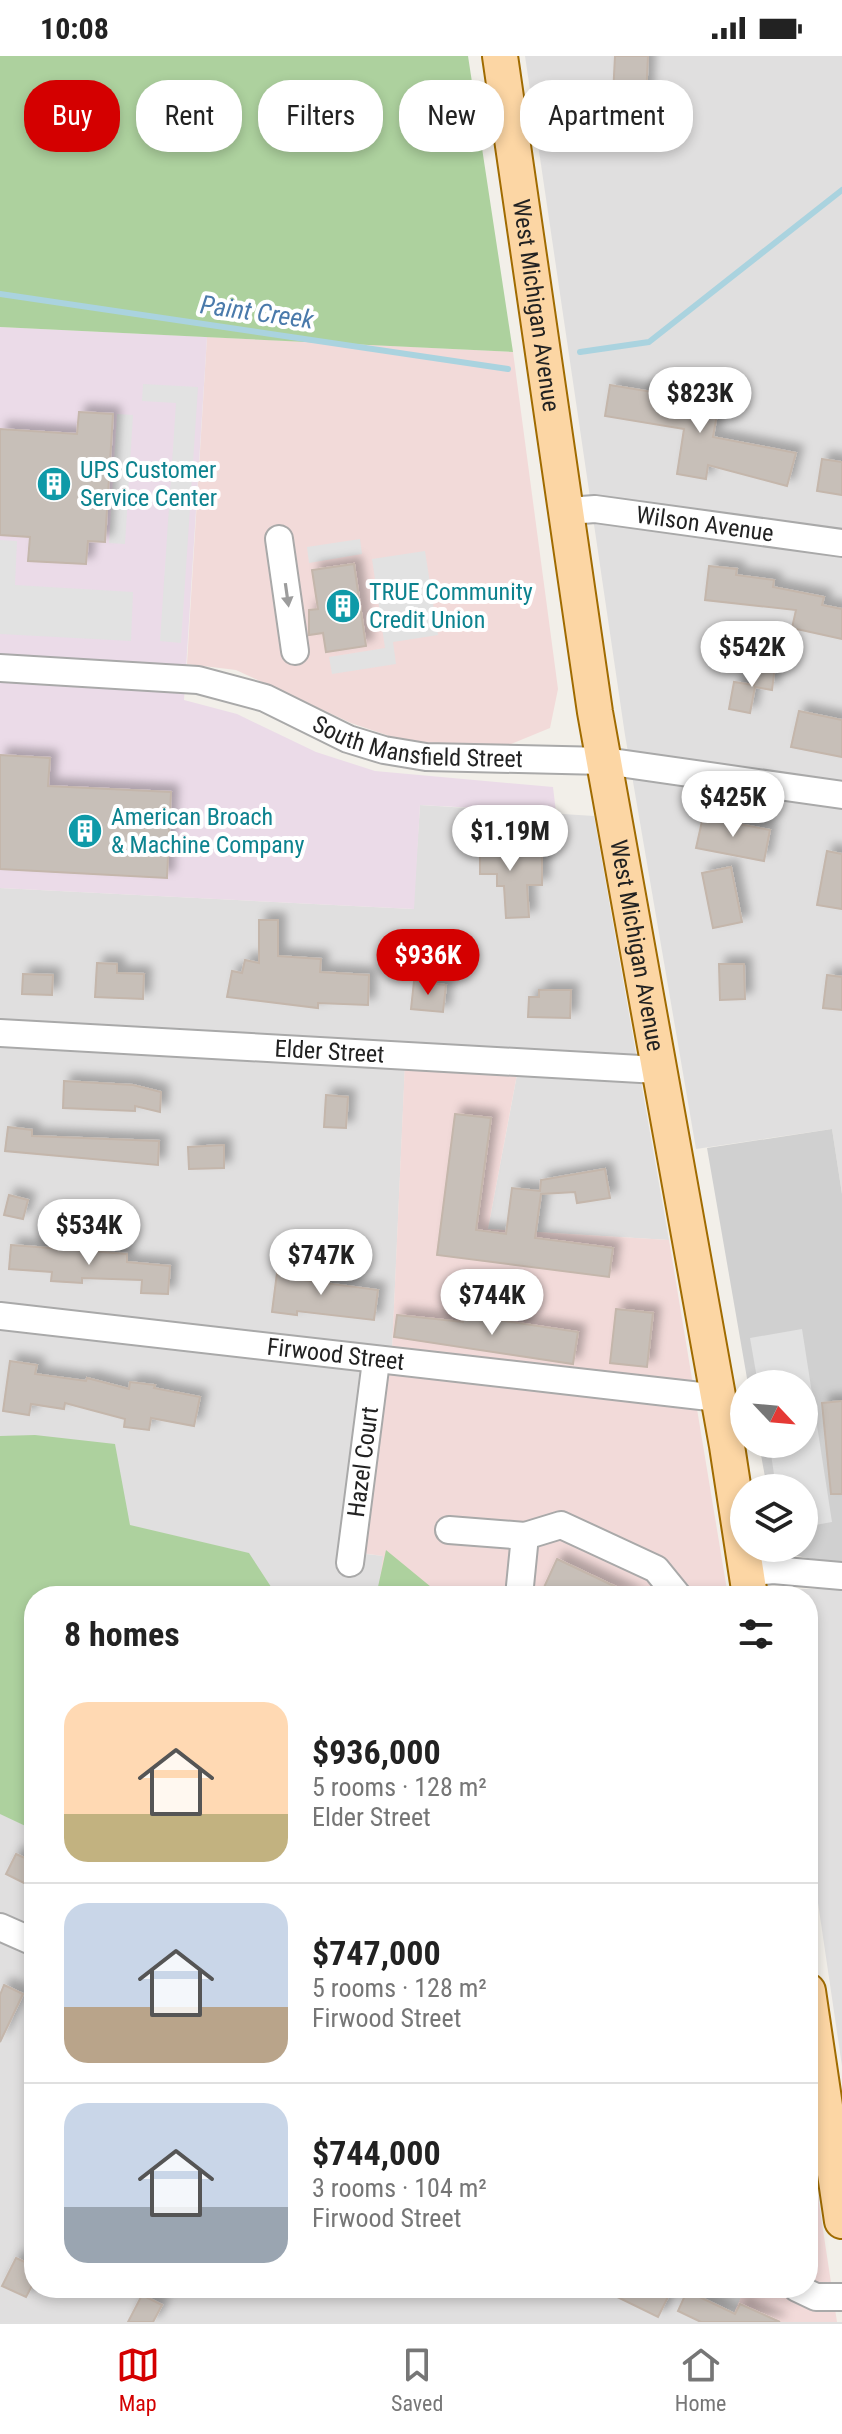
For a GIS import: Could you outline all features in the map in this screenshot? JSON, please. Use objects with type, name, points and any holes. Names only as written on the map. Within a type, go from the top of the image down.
[{"type":"main road","name":"West Michigan Avenue","points":[[500,56],[605,761],[748,1584]]},
{"type":"main road","points":[[818,2040],[835,2124],[842,2221]]},
{"type":"street","name":"Wilson Avenue","points":[[568,511],[595,509],[842,543]]},
{"type":"street","points":[[279,539],[295,651]]},
{"type":"street","name":"South Mansfield Street","points":[[0,668],[198,680],[265,698],[348,739],[412,755],[605,761],[842,795]]},
{"type":"street","name":"Elder Street","points":[[0,1033],[658,1070]]},
{"type":"street","name":"Firwood Street","points":[[0,1316],[718,1398]]},
{"type":"street","name":"Hazel Court","points":[[350,1563],[376,1361]]},
{"type":"street","points":[[449,1530],[525,1536],[561,1525],[656,1569],[670,1586]]},
{"type":"street","points":[[520,1586],[525,1536]]},
{"type":"street","points":[[748,1584],[773,1570],[842,1576]]},
{"type":"street","points":[[0,1927],[24,1938]]},
{"type":"street","points":[[818,2297],[842,2297]]},
{"type":"shaded area","points":[[525,56],[842,56],[842,1194],[832,1129],[696,1149],[625,735],[539,152],[693,152],[693,80],[529,80]]},
{"type":"shaded area","points":[[0,327],[207,337],[184,700],[237,714],[316,752],[375,771],[553,787],[556,812],[420,805],[414,909],[0,888]]},
{"type":"shaded area","points":[[207,337],[513,352],[558,689],[550,728],[511,744],[419,746],[351,723],[236,670],[187,664]]},
{"type":"shaded area","points":[[143,384],[198,387],[181,643],[160,641],[176,403],[142,401]]},
{"type":"shaded area","points":[[117,414],[133,415],[125,544],[109,543]]},
{"type":"shaded area","points":[[360,539],[362,554],[309,563],[307,547]]},
{"type":"shaded area","points":[[0,540],[17,541],[15,585],[133,592],[131,641],[0,634]]},
{"type":"shaded area","points":[[425,551],[438,635],[393,642],[396,664],[332,674],[329,657],[385,648],[372,559]]},
{"type":"shaded area","points":[[420,805],[594,816],[669,1240],[488,1229],[522,1048],[406,1044],[392,1352],[347,1552],[384,1556],[380,1586],[24,1586],[24,2298],[741,2298],[730,2322],[0,2322],[0,888],[413,909]]},
{"type":"shaded area","points":[[405,1062],[518,1069],[488,1229],[669,1240],[726,1586],[379,1586],[383,1556],[361,1553],[386,1381],[391,1373]]},
{"type":"shaded area","points":[[832,1129],[842,1194],[842,1565],[818,1560],[818,1474],[764,1474],[762,1458],[818,1458],[818,1370],[746,1370],[707,1148]]},
{"type":"shaded area","points":[[802,1329],[808,1370],[756,1370],[750,1338]]},
{"type":"shaded area","points":[[818,1432],[832,1522],[818,1524],[818,1474],[774,1474],[772,1458],[818,1458]]},
{"type":"shaded area","points":[[818,1589],[842,1589],[842,2066],[818,1903]]},
{"type":"shaded area","points":[[818,2197],[837,2322],[730,2322],[741,2298],[818,2298]]},
{"type":"green space","points":[[0,56],[468,56],[472,80],[399,80],[399,152],[483,152],[513,352],[0,327]]},
{"type":"green space","points":[[35,1435],[115,1444],[130,1525],[249,1553],[270,1586],[24,1586],[24,1825],[0,1814],[0,1436]]},
{"type":"green space","points":[[386,1550],[430,1586],[378,1586]]},
{"type":"building","points":[[615,56],[648,56],[647,80],[614,80]]},
{"type":"building","points":[[610,385],[719,403],[713,437],[796,453],[787,486],[708,465],[706,479],[677,474],[684,429],[605,416]]},
{"type":"building","name":"UPS Customer Service Center","points":[[79,412],[113,414],[105,542],[88,541],[86,564],[28,561],[30,537],[0,535],[0,429],[77,434]]},
{"type":"building","points":[[822,459],[842,462],[842,495],[817,491]]},
{"type":"building","name":"TRUE Community Credit Union","points":[[354,564],[366,646],[326,652],[323,633],[309,635],[309,610],[318,609],[312,570]]},
{"type":"building","points":[[709,566],[737,569],[736,575],[774,580],[773,587],[824,597],[822,605],[842,609],[842,639],[792,628],[796,610],[705,600]]},
{"type":"building","points":[[758,663],[775,666],[772,690],[755,687],[750,713],[729,709],[734,682],[754,685]]},
{"type":"building","points":[[799,711],[842,720],[842,757],[791,747]]},
{"type":"building","name":"American Broach & Machine Company","points":[[0,755],[50,758],[48,786],[171,792],[167,878],[0,869]]},
{"type":"building","points":[[703,817],[770,830],[764,861],[696,848]]},
{"type":"building","points":[[480,832],[502,832],[502,856],[542,855],[542,885],[527,885],[529,917],[506,918],[504,886],[497,886],[497,874],[480,874]]},
{"type":"building","points":[[827,851],[842,854],[842,909],[817,905]]},
{"type":"building","points":[[731,867],[742,922],[713,928],[702,873]]},
{"type":"building","points":[[259,920],[278,920],[278,956],[321,959],[320,972],[369,975],[368,1005],[318,1003],[318,1008],[227,997],[232,971],[242,973],[245,960],[259,963]]},
{"type":"building","points":[[97,963],[117,964],[117,973],[144,974],[143,999],[95,997]]},
{"type":"building","points":[[719,964],[744,964],[745,999],[720,1000]]},
{"type":"building","points":[[23,974],[53,975],[52,995],[22,994]]},
{"type":"building","points":[[827,975],[842,977],[842,1010],[823,1008]]},
{"type":"building","points":[[414,981],[446,985],[443,1012],[411,1009]]},
{"type":"building","points":[[539,990],[571,990],[570,1018],[528,1017],[529,997],[539,997]]},
{"type":"building","points":[[64,1081],[133,1085],[161,1092],[160,1112],[135,1106],[135,1111],[63,1108]]},
{"type":"building","points":[[326,1095],[348,1097],[346,1128],[324,1127]]},
{"type":"building","points":[[455,1114],[491,1118],[476,1230],[506,1234],[512,1188],[540,1191],[541,1180],[605,1169],[610,1198],[577,1203],[575,1192],[541,1194],[535,1238],[613,1248],[609,1277],[437,1255]]},
{"type":"building","points":[[8,1127],[32,1130],[32,1136],[159,1141],[158,1165],[5,1151]]},
{"type":"building","points":[[224,1145],[224,1168],[189,1169],[188,1147]]},
{"type":"building","points":[[9,1195],[28,1200],[23,1219],[4,1215]]},
{"type":"building","points":[[11,1245],[127,1254],[127,1262],[170,1266],[168,1294],[141,1293],[142,1280],[82,1278],[82,1283],[51,1281],[52,1272],[9,1269]]},
{"type":"building","points":[[278,1265],[303,1269],[302,1280],[378,1290],[374,1320],[297,1311],[297,1315],[272,1312]]},
{"type":"building","points":[[616,1309],[653,1313],[647,1367],[610,1363]]},
{"type":"building","points":[[397,1315],[463,1322],[464,1315],[578,1332],[573,1364],[394,1337]]},
{"type":"building","points":[[10,1361],[37,1365],[35,1374],[86,1381],[87,1378],[129,1389],[130,1382],[155,1385],[154,1388],[200,1397],[194,1426],[151,1418],[149,1430],[124,1427],[125,1419],[65,1403],[64,1409],[31,1404],[29,1415],[3,1411]]},
{"type":"building","points":[[842,1401],[842,1494],[831,1494],[822,1403]]},
{"type":"building","points":[[557,1559],[614,1586],[545,1586]]},
{"type":"building","points":[[16,1854],[24,1858],[24,1883],[6,1874]]},
{"type":"building","points":[[4,1985],[23,1994],[0,2042],[0,1995]]},
{"type":"building","points":[[16,2258],[24,2262],[24,2296],[2,2286]]},
{"type":"building","points":[[140,2298],[162,2305],[153,2322],[128,2322]]},
{"type":"building","points":[[619,2298],[668,2298],[658,2317]]},
{"type":"building","points":[[684,2298],[702,2298],[735,2314],[740,2304],[780,2322],[701,2322],[678,2311]]},
{"type":"waterway","name":"Paint Creek","points":[[580,352],[649,342],[842,190]]},
{"type":"waterway","name":"Paint Creek","points":[[0,294],[508,369]]},
{"type":"place","name":"UPS Customer Service Center","points":[[54,484]]},
{"type":"place","name":"TRUE Community Credit Union","points":[[343,606]]},
{"type":"place","name":"American Broach & Machine Company","points":[[85,831]]}]
